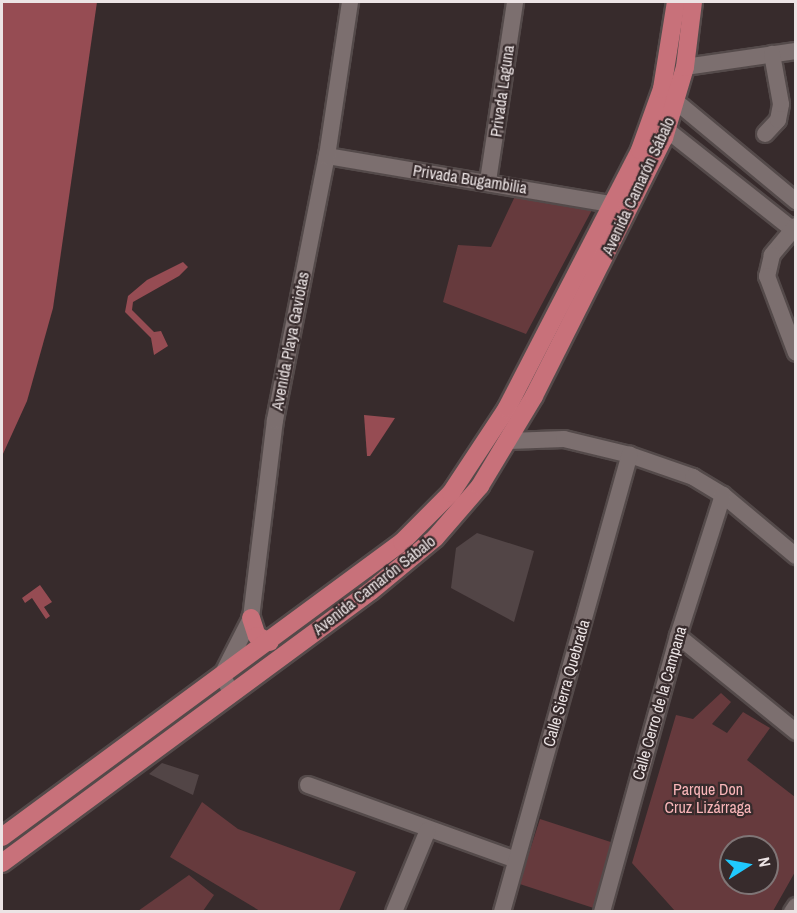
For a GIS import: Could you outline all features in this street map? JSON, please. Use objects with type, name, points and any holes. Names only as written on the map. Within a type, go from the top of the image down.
[{"type":"main road","name":"Avenida Camarón Sábalo","points":[[2,837],[270,642],[402,542],[451,493],[512,399],[612,204],[652,118],[662,89],[676,2]]},
{"type":"main road","name":"Avenida Camarón Sábalo","points":[[2,862],[371,591],[435,538],[480,486],[509,441],[667,129],[685,67],[693,2]]},
{"type":"main road","points":[[251,618],[257,636],[270,642]]},
{"type":"street","name":"Avenida Playa Gaviotas","points":[[222,675],[251,618],[275,420],[327,156],[351,2]]},
{"type":"street","name":"Privada Laguna","points":[[488,181],[515,2]]},
{"type":"street","points":[[685,67],[795,51]]},
{"type":"street","points":[[765,134],[778,120],[781,104],[772,54]]},
{"type":"street","points":[[662,89],[795,201]]},
{"type":"street","points":[[652,118],[794,229],[768,264],[767,276],[795,352]]},
{"type":"street","name":"Privada Bugambilia","points":[[327,156],[488,181],[612,204]]},
{"type":"street","points":[[509,441],[564,439],[630,455],[693,477],[723,495],[795,556]]},
{"type":"street","name":"Calle Sierra Quebrada","points":[[502,912],[514,860],[630,455]]},
{"type":"street","name":"Calle Cerro de la Campana","points":[[602,912],[678,636],[723,495]]},
{"type":"street","points":[[678,636],[795,732]]},
{"type":"street","points":[[222,675],[231,692]]},
{"type":"street","points":[[308,785],[514,860]]},
{"type":"street","points":[[394,912],[428,830]]},
{"type":"street","points":[[792,912],[795,906]]},
{"type":"green space","points":[[517,192],[593,208],[526,334],[443,302],[458,245],[491,247]]},
{"type":"green space","name":"Parque Don Cruz Lizárraga","points":[[721,693],[731,702],[712,724],[727,733],[743,712],[770,728],[747,760],[795,797],[795,872],[773,911],[675,911],[632,863],[676,715],[693,719]]},
{"type":"green space","points":[[201,700],[202,705],[2,852],[2,849]]},
{"type":"green space","points":[[202,802],[238,829],[356,872],[339,911],[260,911],[170,857]]},
{"type":"green space","points":[[540,819],[616,844],[595,908],[519,884]]},
{"type":"green space","points":[[189,875],[214,895],[203,911],[138,911]]},
{"type":"shaded area","points":[[2,2],[97,2],[53,308],[27,401],[2,456]]},
{"type":"shaded area","points":[[183,262],[188,267],[179,276],[133,302],[132,310],[154,332],[161,331],[168,346],[154,355],[151,338],[125,312],[128,296],[147,280]]},
{"type":"shaded area","points":[[364,415],[395,418],[370,456],[367,456]]},
{"type":"shaded area","points":[[40,585],[52,602],[44,607],[50,616],[46,619],[32,598],[25,603],[22,598]]},
{"type":"building","points":[[477,533],[534,551],[514,622],[451,588],[456,548]]},
{"type":"building","points":[[162,763],[199,775],[193,795],[149,774]]}]
